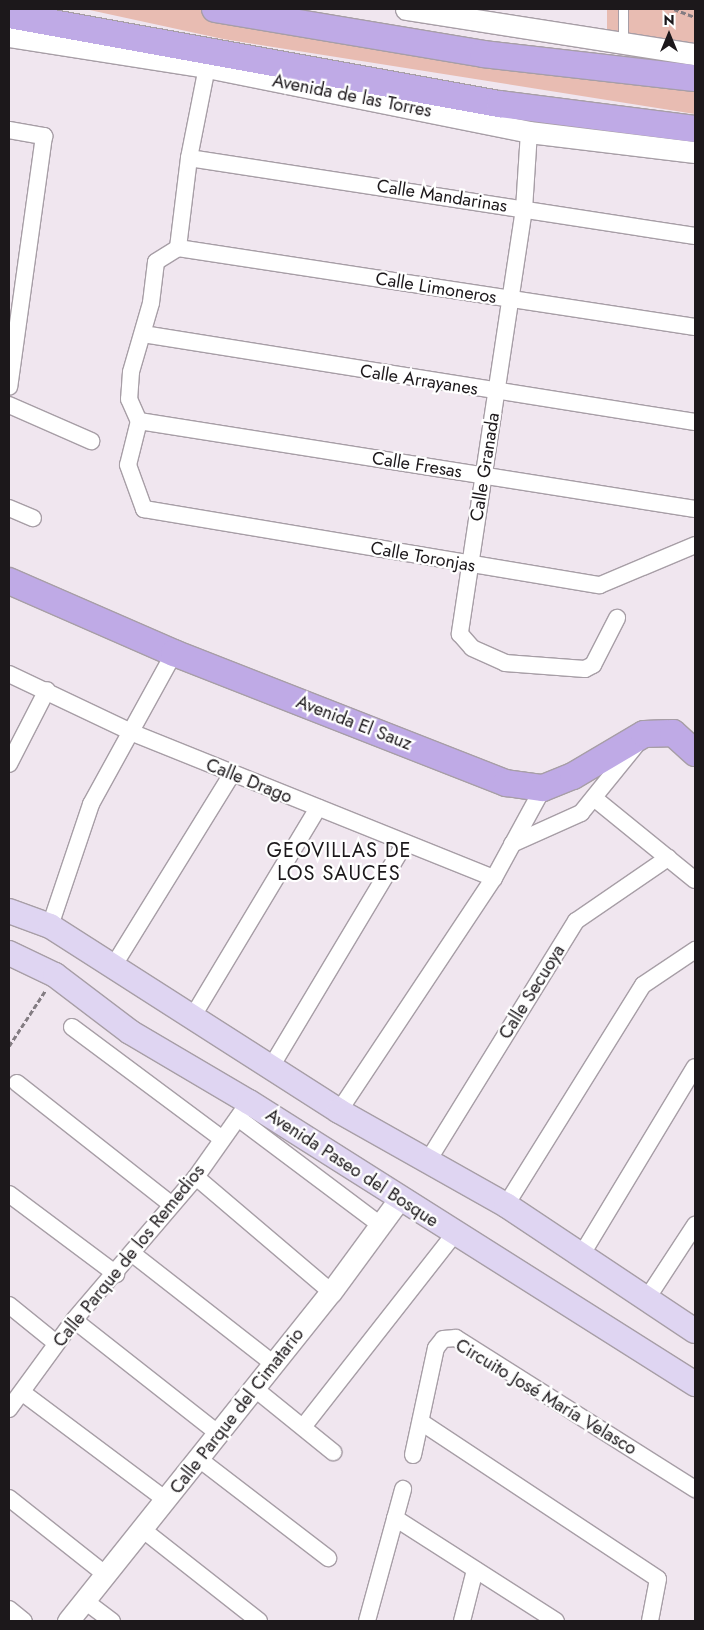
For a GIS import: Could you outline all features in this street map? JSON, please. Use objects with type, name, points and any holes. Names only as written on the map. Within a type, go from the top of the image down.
[{"type":"main road","points":[[215,9],[483,54],[695,78]]},
{"type":"main road","name":"Avenida de las Torres","points":[[9,15],[500,104],[695,130]]},
{"type":"main road","name":"Avenida El Sauz","points":[[9,581],[174,653],[506,783],[543,788],[573,776],[644,734],[673,733],[695,753]]},
{"type":"main road","points":[[9,911],[50,926],[339,1111],[428,1159],[506,1205],[695,1331]]},
{"type":"main road","name":"Avenida Paseo del Bosque","points":[[9,953],[56,975],[130,1032],[243,1110],[400,1198],[695,1384]]},
{"type":"street","points":[[406,9],[695,54]]},
{"type":"street","name":"Avenida de las Torres","points":[[9,36],[207,67],[529,132],[695,152]]},
{"type":"street","points":[[139,420],[129,398],[131,372],[143,334],[156,262],[178,248],[189,158],[207,67]]},
{"type":"street","points":[[9,130],[44,136],[9,387]]},
{"type":"street","name":"Calle Granada","points":[[529,132],[524,209],[498,393],[483,476],[460,634],[472,648],[505,663],[585,669],[593,665],[617,618]]},
{"type":"street","name":"Calle Mandarinas","points":[[189,158],[695,236]]},
{"type":"street","name":"Calle Limoneros","points":[[178,248],[695,327]]},
{"type":"street","name":"Calle Arrayanes","points":[[143,334],[498,393],[695,422]]},
{"type":"street","points":[[9,405],[91,440]]},
{"type":"street","name":"Calle Toronjas","points":[[139,420],[128,465],[144,509],[470,565],[600,585],[695,545]]},
{"type":"street","name":"Calle Fresas","points":[[139,420],[695,509]]},
{"type":"street","points":[[9,508],[33,518]]},
{"type":"street","points":[[50,926],[91,804],[133,733],[174,653]]},
{"type":"street","name":"Calle Drago","points":[[9,674],[47,690],[133,733],[494,878]]},
{"type":"street","points":[[9,764],[47,690]]},
{"type":"street","points":[[512,844],[581,813],[644,734]]},
{"type":"street","points":[[114,966],[232,774]]},
{"type":"street","points":[[339,1111],[494,878],[543,788]]},
{"type":"street","points":[[594,798],[695,880]]},
{"type":"street","points":[[193,1016],[318,808]]},
{"type":"street","points":[[271,1067],[405,843]]},
{"type":"street","name":"Calle Secuoya","points":[[428,1159],[576,921],[668,858]]},
{"type":"street","points":[[506,1205],[643,985],[695,950]]},
{"type":"street","points":[[72,1027],[222,1139]]},
{"type":"street","points":[[582,1254],[695,1067]]},
{"type":"street","points":[[17,1083],[171,1204]]},
{"type":"street","points":[[243,1110],[382,1226]]},
{"type":"street","name":"Calle Parque de los Remedios","points":[[9,1409],[23,1393],[56,1343],[74,1320],[116,1274],[171,1204],[196,1177],[243,1110]]},
{"type":"street","points":[[196,1177],[331,1292]]},
{"type":"street","points":[[9,1194],[116,1274]]},
{"type":"street","name":"Calle Parque del Cimatario","points":[[68,1621],[331,1292],[382,1226],[400,1198]]},
{"type":"street","points":[[646,1300],[695,1225]]},
{"type":"street","points":[[303,1427],[455,1233]]},
{"type":"street","points":[[133,1254],[274,1364]]},
{"type":"street","points":[[9,1305],[56,1343]]},
{"type":"street","points":[[74,1320],[219,1434]]},
{"type":"street","name":"Circuito José María Velasco","points":[[413,1455],[436,1348],[443,1339],[456,1338],[695,1489]]},
{"type":"street","points":[[254,1388],[333,1452]]},
{"type":"street","points":[[23,1393],[166,1500]]},
{"type":"street","points":[[421,1422],[658,1579],[650,1621]]},
{"type":"street","points":[[199,1459],[328,1558]]},
{"type":"street","points":[[367,1621],[403,1490]]},
{"type":"street","points":[[9,1498],[105,1574]]},
{"type":"street","points":[[395,1518],[556,1621]]},
{"type":"street","points":[[142,1529],[259,1621]]},
{"type":"street","points":[[462,1621],[475,1570]]},
{"type":"street","points":[[85,1601],[112,1621]]},
{"type":"street","points":[[9,1609],[24,1621]]},
{"type":"lane","points":[[623,9],[623,42]]},
{"type":"path","points":[[674,9],[695,17]]},
{"type":"path","points":[[9,1046],[56,975]]},
{"type":"shaded area","points":[[85,9],[192,9],[231,13],[695,86],[695,114],[223,39]]},
{"type":"shaded area","points":[[607,9],[695,9],[695,43],[607,30]]},
{"type":"district","name":"GEOVILLAS DE LOS SAUCES","points":[[339,862]]}]
